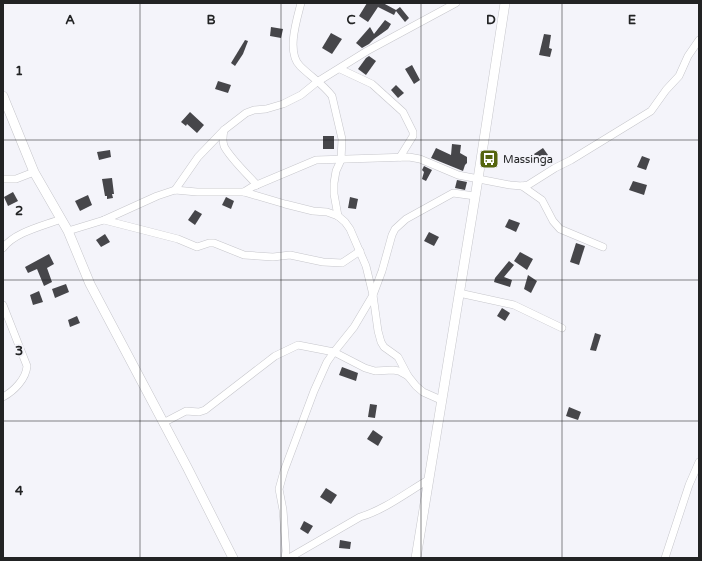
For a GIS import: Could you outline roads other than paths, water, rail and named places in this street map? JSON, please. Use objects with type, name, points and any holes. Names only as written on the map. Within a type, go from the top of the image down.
[{"type":"street","points":[[301,3],[293,46],[294,58],[298,64],[328,90],[332,96],[342,139],[340,160],[334,183],[334,194],[338,216]]},
{"type":"street","points":[[416,558],[478,179],[504,3]]},
{"type":"street","points":[[175,190],[198,157],[224,130],[246,113],[283,104],[301,95],[317,82],[367,51],[451,4]]},
{"type":"street","points":[[244,192],[316,160],[408,156],[420,159],[458,175],[522,186],[533,183],[555,168],[571,160],[650,111],[679,76],[688,56],[699,40]]},
{"type":"street","points":[[340,69],[372,84],[403,112],[413,132],[413,136],[400,157]]},
{"type":"street","points":[[3,96],[34,172],[68,231],[90,284],[164,423],[233,558]]},
{"type":"street","points":[[224,130],[224,145],[229,153],[257,185]]},
{"type":"street","points":[[3,179],[16,179],[34,172]]},
{"type":"street","points":[[522,186],[542,200],[553,221],[560,229],[603,247]]},
{"type":"street","points":[[68,231],[104,220],[157,196],[175,190],[197,192],[244,192],[292,206],[313,211],[327,212],[338,216],[350,229],[366,266],[373,295],[381,342],[384,347],[398,356],[408,376],[423,392],[441,400]]},
{"type":"street","points":[[285,558],[286,552],[283,510],[279,489],[284,471],[314,391],[327,362],[354,327],[373,295],[395,229],[406,219],[453,193],[475,196]]},
{"type":"street","points":[[3,248],[7,242],[18,235],[61,219]]},
{"type":"street","points":[[104,220],[178,239],[197,247],[214,243],[244,255],[273,257],[290,255],[323,262],[340,263],[360,251]]},
{"type":"street","points":[[459,293],[514,305],[562,328]]},
{"type":"street","points":[[3,305],[27,366],[26,373],[22,381],[3,397]]},
{"type":"street","points":[[164,423],[186,411],[199,412],[205,410],[275,356],[283,351],[298,346],[334,352],[365,368],[381,372],[393,370],[399,371],[408,376]]},
{"type":"street","points":[[665,558],[689,485],[699,462]]},
{"type":"street","points":[[289,558],[360,517],[368,515],[391,503],[428,480]]},
{"type":"place","name":"Massinga","points":[[489,159]]}]
